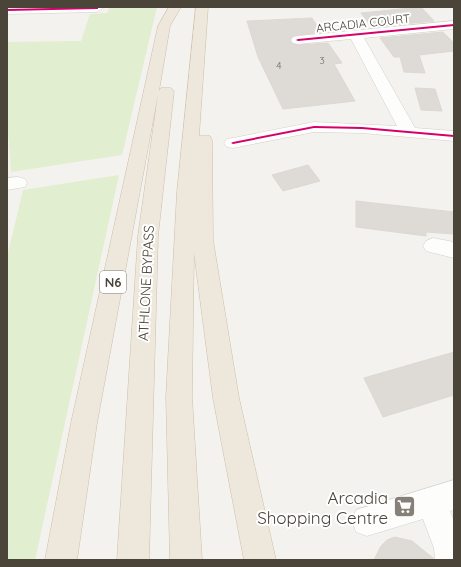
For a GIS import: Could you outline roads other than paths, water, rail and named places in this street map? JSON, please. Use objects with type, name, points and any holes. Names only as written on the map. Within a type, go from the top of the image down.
[{"type":"highway","name":"N6","points":[[61,560],[84,423],[164,26],[175,7]]},
{"type":"highway","name":"ATHLONE BYPASS","points":[[133,560],[148,236],[162,112],[179,7]]},
{"type":"highway","points":[[186,560],[179,397],[186,192],[198,38],[202,7]]},
{"type":"highway","points":[[198,38],[207,64],[203,158],[204,240],[226,398],[260,560]]},
{"type":"street","points":[[7,10],[97,8]]},
{"type":"street","name":"ARCADIA COURT","points":[[298,40],[454,24]]},
{"type":"street","name":"ARCADIA COURT","points":[[355,34],[409,132]]},
{"type":"street","points":[[232,143],[314,127],[454,136]]},
{"type":"street","points":[[434,246],[454,250]]},
{"type":"street","points":[[367,521],[443,498],[450,548],[450,560]]},
{"type":"place","name":"Arcadia Shopping Centre","points":[[404,507]]}]
